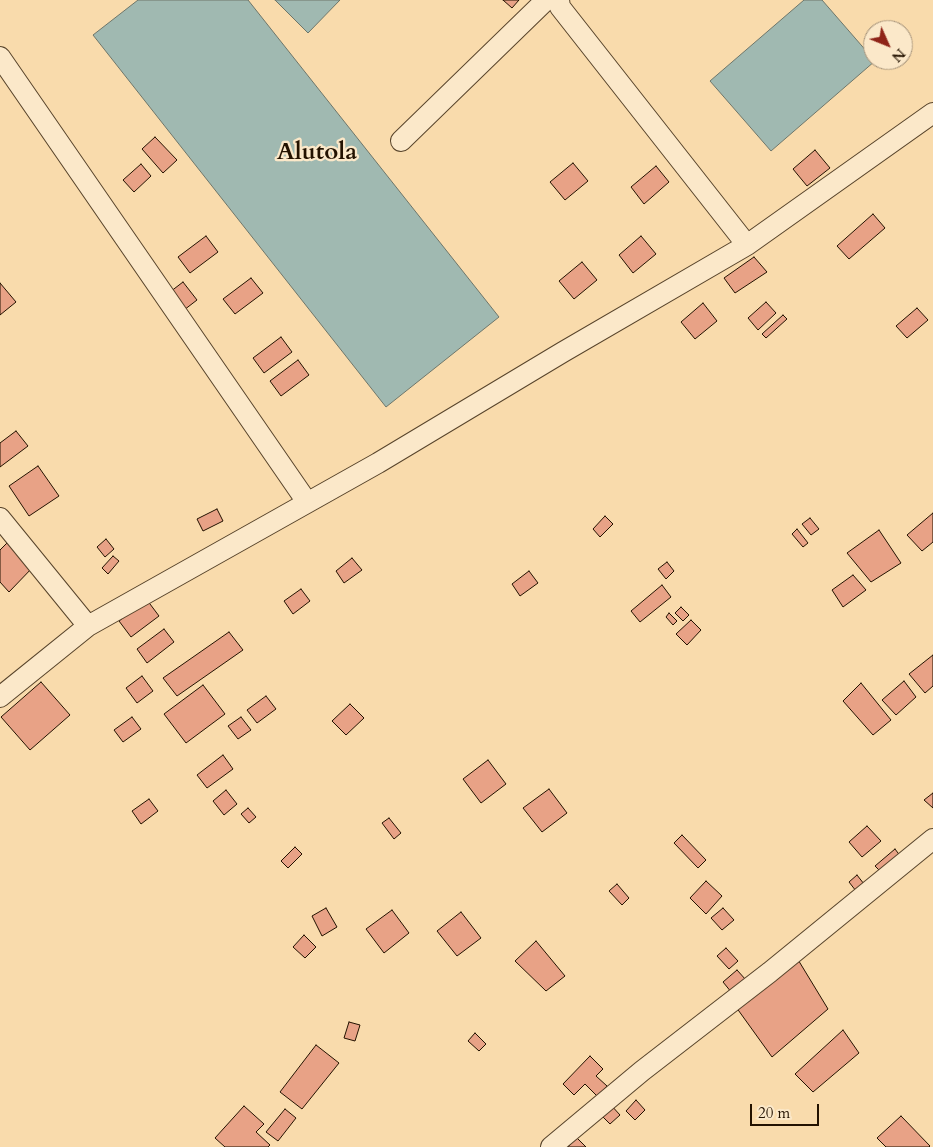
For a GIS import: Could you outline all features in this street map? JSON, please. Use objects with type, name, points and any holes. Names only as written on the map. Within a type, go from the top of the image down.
[{"type":"street","points":[[401,141],[546,0]]},
{"type":"street","points":[[559,0],[560,7],[747,245]]},
{"type":"street","points":[[0,57],[307,502]]},
{"type":"street","points":[[0,697],[88,626],[238,544],[747,245],[933,114]]},
{"type":"street","points":[[0,518],[88,626]]},
{"type":"street","points":[[551,1147],[642,1070],[770,972],[933,839]]},
{"type":"water","points":[[138,0],[248,0],[499,317],[386,407],[93,35]]},
{"type":"water","points":[[275,0],[340,0],[308,33]]},
{"type":"water","points":[[804,0],[822,0],[863,47],[863,70],[865,70],[771,151],[710,81]]},
{"type":"building","points":[[503,0],[519,0],[512,8]]},
{"type":"building","points":[[155,137],[177,160],[163,173],[142,149]]},
{"type":"building","points":[[815,150],[830,168],[807,186],[793,169]]},
{"type":"building","points":[[573,163],[588,181],[565,200],[550,182]]},
{"type":"building","points":[[141,164],[151,176],[134,192],[123,180]]},
{"type":"building","points":[[656,166],[669,182],[644,204],[631,187]]},
{"type":"building","points":[[873,214],[885,228],[849,259],[837,246]]},
{"type":"building","points":[[206,236],[218,252],[190,273],[178,257]]},
{"type":"building","points":[[641,236],[656,254],[633,273],[619,255]]},
{"type":"building","points":[[754,257],[767,272],[735,293],[724,278]]},
{"type":"building","points":[[582,262],[597,280],[574,299],[559,281]]},
{"type":"building","points":[[251,278],[263,293],[235,314],[223,299]]},
{"type":"building","points":[[183,282],[197,300],[184,310],[170,292]]},
{"type":"building","points":[[0,283],[16,302],[0,315]]},
{"type":"building","points":[[766,302],[776,313],[758,330],[748,318]]},
{"type":"building","points":[[703,303],[717,321],[695,339],[681,322]]},
{"type":"building","points":[[917,308],[928,320],[907,338],[896,326]]},
{"type":"building","points":[[783,315],[787,319],[766,338],[762,334]]},
{"type":"building","points":[[281,337],[292,352],[264,373],[253,358]]},
{"type":"building","points":[[298,360],[309,375],[281,396],[270,381]]},
{"type":"building","points":[[16,431],[28,446],[0,467],[0,443]]},
{"type":"building","points":[[38,466],[59,496],[29,516],[9,486]]},
{"type":"building","points":[[217,509],[223,521],[203,531],[197,519]]},
{"type":"building","points":[[933,513],[933,542],[922,551],[907,535]]},
{"type":"building","points":[[605,516],[613,524],[600,537],[593,529]]},
{"type":"building","points":[[810,518],[819,529],[811,535],[802,524]]},
{"type":"building","points":[[797,529],[808,543],[803,547],[792,534]]},
{"type":"building","points":[[879,530],[901,563],[871,582],[847,553]]},
{"type":"building","points":[[106,539],[114,549],[105,557],[97,547]]},
{"type":"building","points":[[9,541],[34,566],[9,592],[0,582],[0,550]]},
{"type":"building","points":[[113,556],[119,561],[108,574],[102,568]]},
{"type":"building","points":[[352,558],[362,570],[344,583],[336,571]]},
{"type":"building","points":[[667,562],[674,571],[666,579],[658,569]]},
{"type":"building","points":[[529,571],[538,583],[520,596],[512,584]]},
{"type":"building","points":[[853,575],[866,590],[843,607],[832,590]]},
{"type":"building","points":[[662,585],[671,597],[640,622],[631,611]]},
{"type":"building","points":[[301,589],[310,601],[293,614],[284,601]]},
{"type":"building","points":[[147,600],[159,616],[131,637],[119,621]]},
{"type":"building","points":[[681,607],[689,615],[683,621],[675,613]]},
{"type":"building","points":[[669,613],[677,621],[673,625],[666,617]]},
{"type":"building","points":[[691,620],[701,630],[687,645],[676,634]]},
{"type":"building","points":[[164,629],[174,642],[147,663],[137,649]]},
{"type":"building","points":[[229,632],[243,650],[177,696],[163,678]]},
{"type":"building","points":[[933,655],[933,686],[925,693],[909,674]]},
{"type":"building","points":[[142,676],[153,691],[137,703],[126,688]]},
{"type":"building","points":[[904,681],[916,697],[896,715],[882,700]]},
{"type":"building","points":[[41,682],[70,715],[30,750],[1,717]]},
{"type":"building","points":[[861,683],[891,720],[873,735],[843,701]]},
{"type":"building","points":[[203,685],[225,714],[186,743],[164,714]]},
{"type":"building","points":[[266,696],[276,709],[257,723],[247,710]]},
{"type":"building","points":[[350,704],[364,718],[346,735],[332,721]]},
{"type":"building","points":[[132,717],[141,729],[123,742],[114,730]]},
{"type":"building","points":[[241,717],[251,730],[238,739],[228,726]]},
{"type":"building","points":[[223,755],[233,769],[207,788],[197,775]]},
{"type":"building","points":[[488,760],[506,784],[481,803],[463,779]]},
{"type":"building","points":[[549,789],[567,813],[542,832],[523,808]]},
{"type":"building","points":[[226,790],[237,804],[224,815],[213,801]]},
{"type":"building","points":[[933,793],[933,808],[924,800]]},
{"type":"building","points":[[149,799],[158,811],[141,824],[132,811]]},
{"type":"building","points":[[248,808],[256,817],[249,823],[241,814]]},
{"type":"building","points":[[389,818],[401,833],[394,839],[382,823]]},
{"type":"building","points":[[867,826],[881,841],[862,857],[849,842]]},
{"type":"building","points":[[682,835],[706,860],[698,868],[674,843]]},
{"type":"building","points":[[295,847],[302,854],[288,868],[281,861]]},
{"type":"building","points":[[895,849],[901,857],[882,873],[875,866]]},
{"type":"building","points":[[857,875],[864,884],[856,891],[849,882]]},
{"type":"building","points":[[706,881],[722,896],[706,914],[690,898]]},
{"type":"building","points":[[617,884],[629,898],[622,905],[609,891]]},
{"type":"building","points":[[326,908],[337,927],[322,936],[312,916]]},
{"type":"building","points":[[723,908],[734,920],[722,930],[711,918]]},
{"type":"building","points":[[392,910],[409,933],[384,953],[366,929]]},
{"type":"building","points":[[461,912],[481,938],[457,956],[437,931]]},
{"type":"building","points":[[304,935],[316,947],[305,958],[293,947]]},
{"type":"building","points":[[536,941],[565,976],[546,991],[515,961]]},
{"type":"building","points":[[726,948],[738,961],[729,969],[717,956]]},
{"type":"building","points":[[797,958],[828,1009],[772,1057],[736,1007]]},
{"type":"building","points":[[737,970],[746,980],[732,993],[723,982]]},
{"type":"building","points":[[349,1022],[360,1025],[355,1041],[344,1038]]},
{"type":"building","points":[[843,1030],[859,1053],[813,1092],[795,1074]]},
{"type":"building","points":[[475,1033],[486,1044],[479,1051],[468,1041]]},
{"type":"building","points":[[316,1045],[339,1063],[302,1109],[280,1092]]},
{"type":"building","points":[[590,1056],[603,1069],[596,1076],[607,1086],[597,1096],[585,1084],[574,1095],[563,1084]]},
{"type":"building","points":[[636,1100],[645,1110],[635,1120],[626,1111]]},
{"type":"building","points":[[610,1104],[620,1115],[610,1124],[600,1114]]},
{"type":"building","points":[[244,1106],[264,1124],[256,1132],[270,1145],[268,1147],[225,1147],[215,1138]]},
{"type":"building","points":[[285,1109],[296,1118],[278,1141],[266,1132]]},
{"type":"building","points":[[901,1116],[929,1147],[886,1147],[877,1138]]},
{"type":"building","points":[[577,1138],[586,1147],[568,1147]]},
{"type":"district","name":"Alutola","points":[[317,153]]}]
